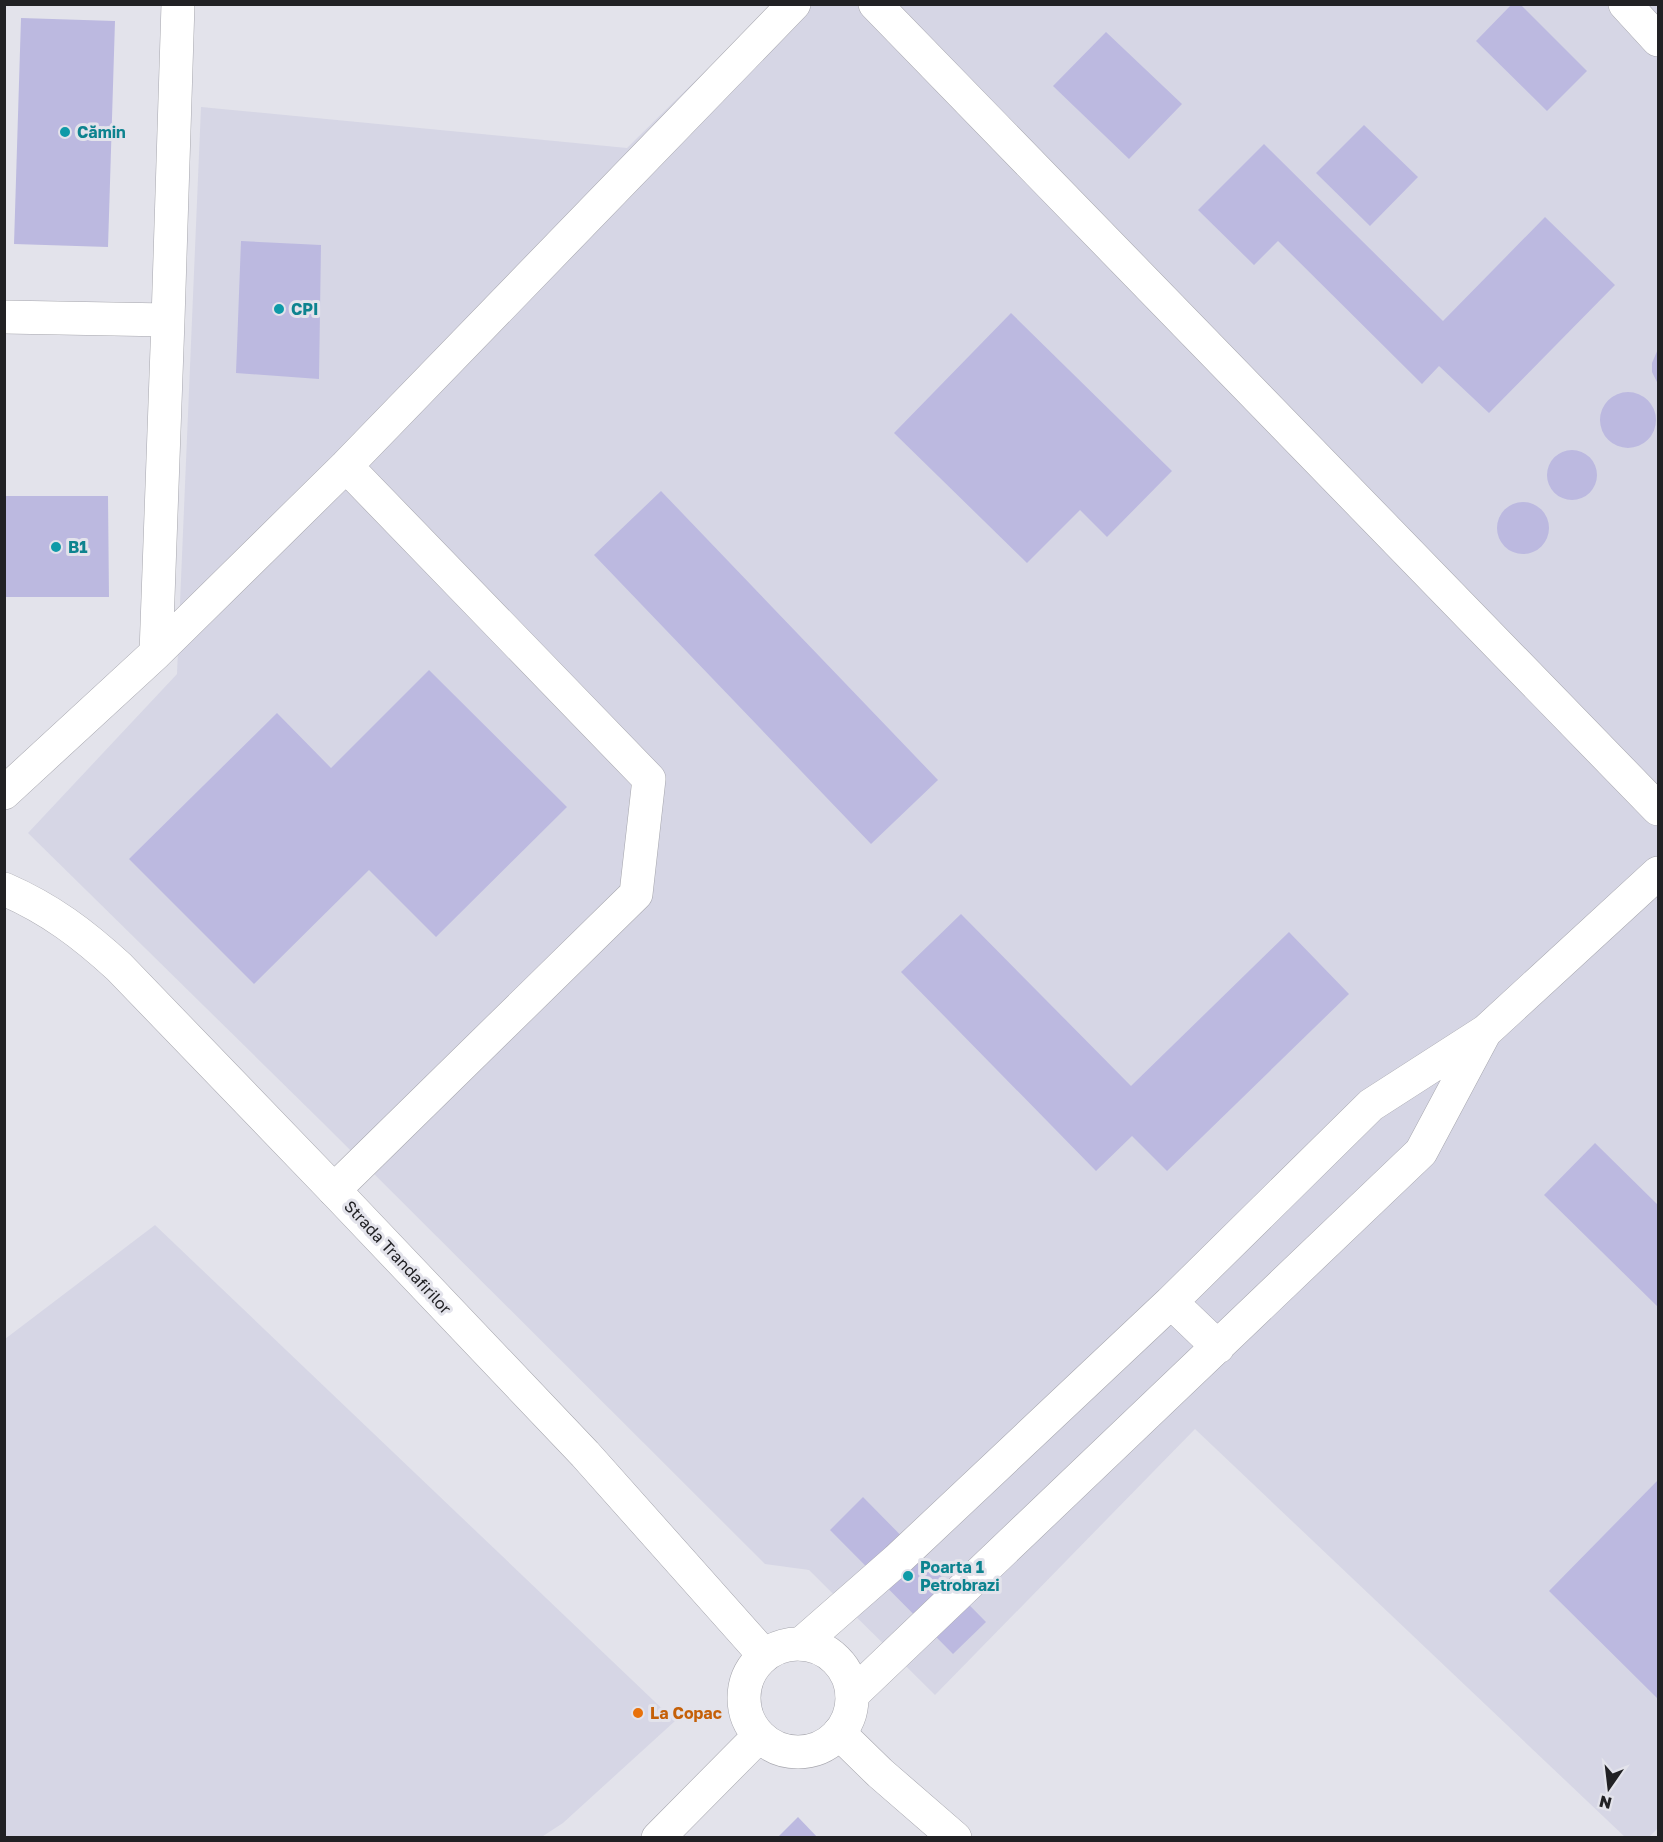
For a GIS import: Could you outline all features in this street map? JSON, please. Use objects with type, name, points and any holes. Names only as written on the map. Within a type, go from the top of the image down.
[{"type":"main road","points":[[156,653],[178,4]]},
{"type":"main road","points":[[4,793],[156,653],[346,466],[794,4]]},
{"type":"main road","points":[[875,4],[1659,809]]},
{"type":"main road","points":[[1625,4],[1659,40]]},
{"type":"main road","points":[[4,317],[168,321]]},
{"type":"main road","points":[[334,1190],[636,894],[649,779],[346,466]]},
{"type":"main road","points":[[801,1644],[906,1552],[1171,1302],[1371,1105],[1486,1030],[1659,873]]},
{"type":"main road","name":"Strada Trandafirilor","points":[[4,890],[58,917],[87,937],[119,967],[585,1454],[764,1655]]},
{"type":"main road","points":[[852,1695],[1421,1152],[1486,1030]]},
{"type":"main road","points":[[1171,1302],[1218,1347]]},
{"type":"main road","points":[[801,1644],[817,1647],[841,1666],[849,1680],[852,1695],[851,1709],[839,1733],[825,1745],[808,1751],[791,1752],[774,1746],[759,1736],[748,1722],[743,1704],[748,1677],[764,1655],[775,1648],[801,1644]]},
{"type":"main road","points":[[839,1733],[880,1773],[955,1838]]},
{"type":"main road","points":[[642,1838],[667,1831],[759,1736]]},
{"type":"shaded area","points":[[772,5],[1658,5],[1658,1828],[1649,1837],[1625,1837],[1195,1429],[935,1695],[809,1570],[765,1564],[322,1122],[28,833],[177,674],[201,107],[627,148]]},
{"type":"shaded area","points":[[155,1225],[675,1721],[563,1823],[540,1838],[5,1837],[5,1339]]},
{"type":"building","points":[[1512,4],[1520,4],[1587,71],[1547,111],[1476,41]]},
{"type":"building","name":"Cămin","points":[[21,18],[115,21],[108,247],[14,244]]},
{"type":"building","points":[[1106,32],[1182,104],[1129,159],[1053,86]]},
{"type":"building","points":[[1364,125],[1418,177],[1370,226],[1316,173]]},
{"type":"building","points":[[1264,144],[1443,321],[1545,217],[1615,285],[1489,413],[1439,366],[1422,384],[1278,241],[1254,265],[1198,210]]},
{"type":"building","name":"CPI","points":[[241,241],[321,245],[319,379],[236,373]]},
{"type":"building","points":[[1011,313],[1172,471],[1107,537],[1080,510],[1027,563],[894,433]]},
{"type":"building","points":[[1658,349],[1658,384],[1652,372],[1652,363]]},
{"type":"building","points":[[1628,392],[1639,394],[1648,400],[1654,409],[1656,420],[1654,431],[1648,440],[1639,446],[1628,448],[1617,446],[1608,440],[1602,431],[1600,420],[1602,409],[1608,400],[1617,394]]},
{"type":"building","points":[[1572,450],[1586,454],[1593,461],[1597,475],[1593,489],[1586,496],[1572,500],[1558,496],[1551,489],[1547,475],[1551,461],[1558,454]]},
{"type":"building","points":[[661,491],[938,780],[871,844],[594,555]]},
{"type":"building","name":"B1","points":[[4,496],[108,496],[109,597],[4,597]]},
{"type":"building","points":[[1518,502],[1528,502],[1537,506],[1545,514],[1549,528],[1545,542],[1537,550],[1528,554],[1518,554],[1509,550],[1501,542],[1497,533],[1497,523],[1501,514],[1509,506]]},
{"type":"building","points":[[429,670],[567,807],[436,937],[369,870],[254,984],[129,859],[277,713],[331,768]]},
{"type":"building","points":[[961,914],[1131,1086],[1289,932],[1349,994],[1167,1171],[1132,1136],[1096,1171],[901,972]]},
{"type":"building","points":[[1595,1143],[1658,1205],[1658,1307],[1544,1195]]},
{"type":"building","points":[[1658,1480],[1658,1699],[1549,1591]]},
{"type":"building","name":"Poarta 1 Petrobrazi","points":[[863,1497],[986,1622],[953,1654],[830,1530]]},
{"type":"building","points":[[798,1817],[818,1838],[777,1838]]},
{"type":"place","name":"Cămin","points":[[65,132]]},
{"type":"place","name":"CPI","points":[[279,309]]},
{"type":"place","name":"B1","points":[[56,547]]},
{"type":"place","name":"Poarta 1 Petrobrazi","points":[[908,1576]]},
{"type":"place","name":"La Copac","points":[[638,1713]]}]
